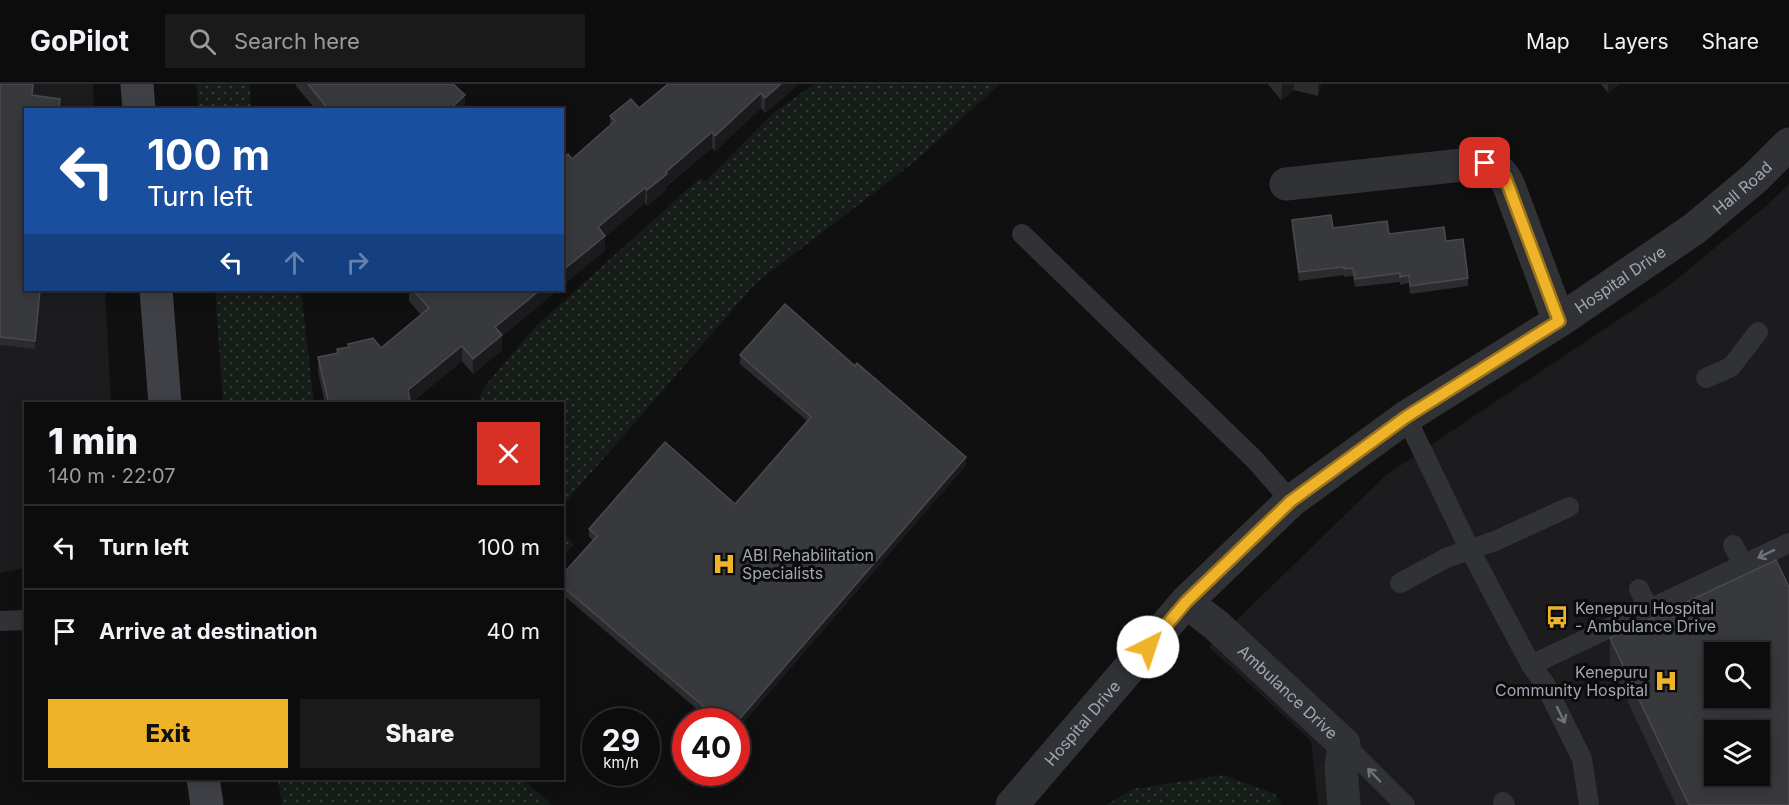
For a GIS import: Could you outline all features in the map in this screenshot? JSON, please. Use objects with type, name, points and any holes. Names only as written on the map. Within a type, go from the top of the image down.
[{"type":"main road","points":[[137,84],[139,108]]},
{"type":"main road","points":[[156,291],[165,402]]},
{"type":"main road","points":[[203,780],[207,805]]},
{"type":"street","name":"Hall Road","points":[[1694,229],[1755,178],[1789,144]]},
{"type":"street","points":[[1286,184],[1481,163],[1494,167],[1504,175],[1509,186],[1559,321]]},
{"type":"street","name":"Hospital Drive","points":[[1012,805],[1186,602],[1291,501],[1406,417],[1559,321],[1694,229]]},
{"type":"street","name":"Ambulance Drive","points":[[1186,602],[1216,625],[1344,744],[1341,767],[1344,805]]},
{"type":"lane","points":[[1022,234],[1255,460],[1291,501]]},
{"type":"lane","points":[[1706,378],[1731,367],[1758,332]]},
{"type":"lane","points":[[1406,417],[1470,550],[1531,665],[1545,684],[1582,759],[1589,805]]},
{"type":"lane","points":[[1400,584],[1446,558],[1495,541],[1569,507]]},
{"type":"lane","points":[[1531,665],[1789,543]]},
{"type":"lane","points":[[1733,545],[1743,564]]},
{"type":"lane","points":[[1639,589],[1649,609]]},
{"type":"lane","points":[[0,621],[24,620]]},
{"type":"lane","points":[[1344,744],[1405,805]]},
{"type":"shaded area","points":[[0,84],[93,84],[94,108],[24,108],[24,291],[105,291],[111,402],[24,402],[24,568],[0,573]]},
{"type":"shaded area","points":[[196,84],[250,84],[251,108],[199,108]]},
{"type":"shaded area","points":[[814,84],[1000,84],[913,163],[756,283],[564,504],[564,402],[477,402],[485,386],[535,327],[700,178],[706,181],[771,115]]},
{"type":"shaded area","points":[[1789,184],[1789,805],[1318,805],[1311,741],[1209,647],[1386,475],[1667,287],[1766,206]]},
{"type":"shaded area","points":[[215,291],[301,291],[314,402],[223,402]]},
{"type":"shaded area","points":[[564,533],[574,544],[564,557]]},
{"type":"shaded area","points":[[1224,775],[1275,794],[1281,805],[1106,805],[1133,789]]},
{"type":"shaded area","points":[[278,780],[524,780],[552,805],[282,805]]},
{"type":"building","points":[[0,84],[33,84],[32,95],[60,99],[59,108],[24,108],[24,291],[40,291],[35,341],[0,337]]},
{"type":"building","points":[[308,84],[453,84],[465,95],[451,108],[327,108]]},
{"type":"building","points":[[668,84],[781,84],[765,98],[761,93],[715,136],[712,132],[666,172],[667,174],[647,190],[645,188],[598,227],[605,236],[564,269],[564,157],[568,154],[572,159],[615,121],[610,116],[631,99],[639,108]]},
{"type":"building","points":[[1331,215],[1333,228],[1387,221],[1389,234],[1444,227],[1446,241],[1463,239],[1468,278],[1410,286],[1409,275],[1400,277],[1400,273],[1355,279],[1353,268],[1299,272],[1292,220]]},
{"type":"building","points":[[414,291],[539,291],[495,327],[502,335],[473,359],[462,346],[408,390],[410,401],[329,402],[318,357],[338,353],[337,349],[349,347],[348,344],[373,338],[381,348],[429,308]]},
{"type":"building","points":[[785,304],[855,366],[857,363],[966,457],[749,708],[706,708],[564,588],[564,573],[597,536],[589,529],[665,442],[735,504],[811,417],[740,355]]},
{"type":"building","name":"Kenepuru Community Hospital","points":[[1776,560],[1789,587],[1789,805],[1689,805],[1610,638]]},
{"type":"place","name":"ABI Rehabilitation Specialists","points":[[724,564]]},
{"type":"place","name":"Kenepuru Hospital - Ambulance Drive","points":[[1557,617]]},
{"type":"place","name":"Kenepuru Community Hospital","points":[[1666,681]]},
{"type":"route","points":[[1148,647],[1186,602],[1291,501],[1406,417],[1559,321],[1505,177],[1497,168],[1485,163]]}]
